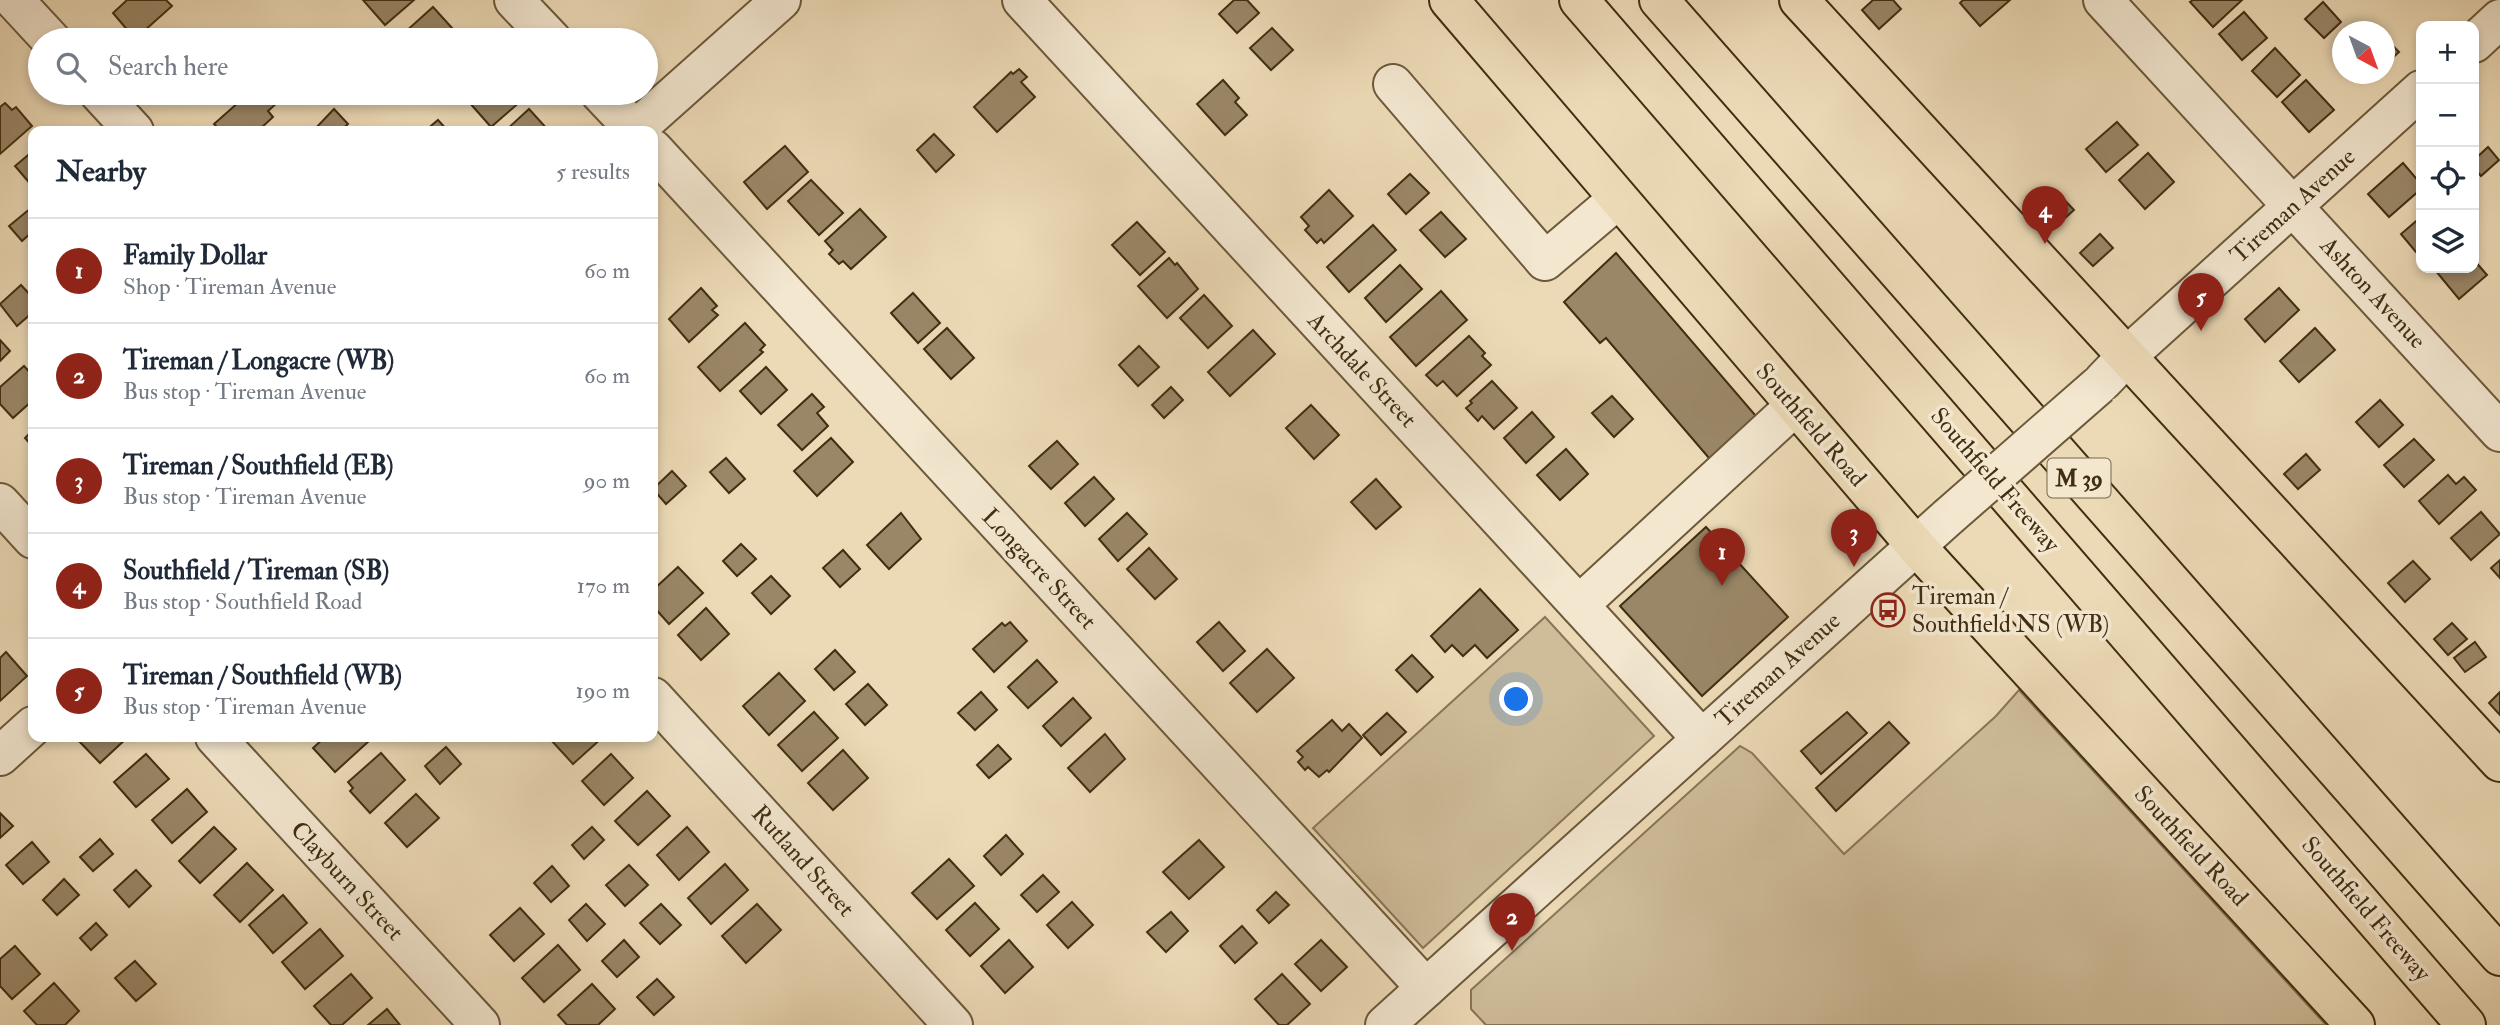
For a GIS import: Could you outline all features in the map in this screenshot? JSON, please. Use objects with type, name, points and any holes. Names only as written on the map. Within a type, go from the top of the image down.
[{"type":"main road","name":"Southfield Road","points":[[1449,0],[1916,546],[2355,1025]]},
{"type":"main road","name":"Southfield Freeway","points":[[1579,0],[2466,1025]]},
{"type":"main road","name":"M 39","points":[[1659,0],[2500,956]]},
{"type":"main road","points":[[1799,0],[2500,762]]},
{"type":"street","points":[[14,0],[40,28]]},
{"type":"street","points":[[514,0],[541,28]]},
{"type":"street","points":[[649,126],[780,0]]},
{"type":"street","name":"Archdale Street","points":[[1022,0],[1702,739]]},
{"type":"street","name":"Ashton Avenue","points":[[2103,0],[2500,432]]},
{"type":"street","points":[[2479,38],[2500,19]]},
{"type":"street","points":[[1393,84],[1545,261],[1618,199]]},
{"type":"street","name":"Tireman Avenue","points":[[1385,1025],[1948,517],[2099,385],[2127,356],[2416,95]]},
{"type":"street","points":[[110,105],[130,126]]},
{"type":"street","name":"Longacre Street","points":[[611,105],[631,126]]},
{"type":"street","name":"Longacre Street","points":[[658,155],[1426,988]]},
{"type":"street","points":[[1578,605],[1795,406]]},
{"type":"street","points":[[0,503],[28,534]]},
{"type":"street","name":"Rutland Street","points":[[658,702],[953,1025]]},
{"type":"street","points":[[0,756],[28,731]]},
{"type":"street","name":"Clayburn Street","points":[[220,742],[480,1025]]},
{"type":"shaded area","points":[[1545,617],[1654,736],[1423,948],[1313,828]]},
{"type":"shaded area","points":[[2019,690],[2326,1025],[1486,1025],[1471,1009],[1471,990],[1740,746],[1752,753],[1844,854],[1996,716]]},
{"type":"building","points":[[127,0],[166,0],[172,6],[147,28],[126,28],[113,13]]},
{"type":"building","points":[[363,0],[414,0],[385,25]]},
{"type":"building","points":[[1234,0],[1247,0],[1259,13],[1237,33],[1219,14]]},
{"type":"building","points":[[1873,0],[1893,0],[1901,9],[1879,29],[1862,10]]},
{"type":"building","points":[[1963,0],[2010,0],[1980,26],[1960,3]]},
{"type":"building","points":[[2242,0],[2213,27],[2190,2]]},
{"type":"building","points":[[2323,2],[2340,21],[2332,21],[2332,30],[2324,38],[2305,19]]},
{"type":"building","points":[[433,7],[452,28],[410,28]]},
{"type":"building","points":[[2244,12],[2267,38],[2242,60],[2219,34]]},
{"type":"building","points":[[1272,28],[1293,50],[1271,70],[1250,48]]},
{"type":"building","points":[[2275,48],[2300,75],[2277,97],[2252,71]]},
{"type":"building","points":[[1019,69],[1027,77],[1021,82],[1035,97],[997,132],[974,107],[1011,72],[1013,74]]},
{"type":"building","points":[[1223,80],[1239,98],[1235,102],[1247,115],[1225,135],[1197,104]]},
{"type":"building","points":[[2306,80],[2334,110],[2309,132],[2282,102]]},
{"type":"building","points":[[5,103],[12,110],[16,107],[32,126],[28,126],[28,130],[0,154],[0,107]]},
{"type":"building","points":[[235,105],[275,105],[268,111],[273,117],[263,126],[214,124]]},
{"type":"building","points":[[472,105],[516,105],[492,126]]},
{"type":"building","points":[[334,109],[348,124],[346,126],[318,126]]},
{"type":"building","points":[[529,109],[544,126],[510,126]]},
{"type":"building","points":[[438,120],[443,126],[431,126]]},
{"type":"building","points":[[2117,122],[2138,145],[2106,172],[2086,149]]},
{"type":"building","points":[[934,134],[954,155],[936,172],[917,150]]},
{"type":"building","points":[[785,146],[808,172],[767,209],[744,182]]},
{"type":"building","points":[[2488,147],[2499,160],[2481,176],[2479,174],[2479,155]]},
{"type":"building","points":[[2148,153],[2174,182],[2145,209],[2119,180]]},
{"type":"building","points":[[28,155],[28,181],[15,166]]},
{"type":"building","points":[[2403,163],[2416,178],[2416,193],[2389,217],[2368,194]]},
{"type":"building","points":[[1410,174],[1429,193],[1406,214],[1388,194]]},
{"type":"building","points":[[811,180],[843,213],[819,235],[788,201]]},
{"type":"building","points":[[1329,190],[1353,216],[1324,243],[1321,239],[1317,243],[1305,230],[1309,226],[1301,217]]},
{"type":"building","points":[[2055,190],[2074,210],[2054,228],[2035,207]]},
{"type":"building","points":[[860,209],[886,237],[851,269],[843,261],[839,264],[829,254],[833,250],[825,241]]},
{"type":"building","points":[[28,210],[28,236],[22,241],[9,226]]},
{"type":"building","points":[[1441,212],[1466,239],[1445,257],[1420,230]]},
{"type":"building","points":[[2416,221],[2416,252],[2401,234]]},
{"type":"building","points":[[1137,222],[1165,252],[1140,275],[1112,245]]},
{"type":"building","points":[[1373,225],[1396,250],[1349,292],[1327,267]]},
{"type":"building","points":[[2100,234],[2113,248],[2093,266],[2080,253]]},
{"type":"building","points":[[1616,253],[1761,422],[1715,465],[1606,338],[1600,343],[1564,302]]},
{"type":"building","points":[[1169,258],[1175,265],[1177,263],[1198,289],[1167,318],[1138,286]]},
{"type":"building","points":[[1400,265],[1422,289],[1386,322],[1365,298]]},
{"type":"building","points":[[2479,266],[2487,275],[2459,299],[2437,273],[2479,273]]},
{"type":"building","points":[[21,285],[28,293],[28,316],[17,326],[0,304]]},
{"type":"building","points":[[701,288],[717,306],[712,310],[718,315],[689,342],[669,319]]},
{"type":"building","points":[[2279,288],[2299,310],[2265,342],[2245,319]]},
{"type":"building","points":[[1441,291],[1467,320],[1416,366],[1390,337]]},
{"type":"building","points":[[913,293],[940,323],[918,343],[891,313]]},
{"type":"building","points":[[1204,295],[1232,326],[1208,348],[1180,318]]},
{"type":"building","points":[[745,323],[765,345],[760,350],[763,352],[720,391],[698,367]]},
{"type":"building","points":[[947,328],[974,358],[951,379],[924,349]]},
{"type":"building","points":[[2315,328],[2335,350],[2299,382],[2280,361]]},
{"type":"building","points":[[1253,330],[1275,354],[1230,396],[1208,372]]},
{"type":"building","points":[[1469,336],[1485,353],[1482,356],[1491,365],[1457,396],[1443,381],[1437,386],[1426,375]]},
{"type":"building","points":[[0,340],[10,351],[0,361]]},
{"type":"building","points":[[1139,346],[1159,367],[1138,386],[1119,365]]},
{"type":"building","points":[[24,366],[28,370],[28,404],[13,418],[0,404],[0,387]]},
{"type":"building","points":[[766,367],[787,390],[761,414],[740,391]]},
{"type":"building","points":[[1492,381],[1517,408],[1494,429],[1482,416],[1478,421],[1466,408]]},
{"type":"building","points":[[1171,387],[1183,400],[1164,418],[1152,405]]},
{"type":"building","points":[[812,394],[824,407],[817,413],[828,426],[802,450],[778,425]]},
{"type":"building","points":[[1612,396],[1633,419],[1614,437],[1592,413]]},
{"type":"building","points":[[2380,400],[2403,425],[2379,447],[2356,422]]},
{"type":"building","points":[[1311,405],[1339,435],[1314,459],[1286,428]]},
{"type":"building","points":[[1532,412],[1554,437],[1526,463],[1504,438]]},
{"type":"building","points":[[831,438],[853,462],[817,496],[794,471]]},
{"type":"building","points":[[2414,439],[2434,460],[2404,487],[2384,465]]},
{"type":"building","points":[[1057,441],[1078,464],[1051,489],[1029,466]]},
{"type":"building","points":[[1566,449],[1588,474],[1560,500],[1537,475]]},
{"type":"building","points":[[2306,454],[2320,470],[2298,489],[2284,474]]},
{"type":"building","points":[[726,458],[745,479],[729,493],[710,472]]},
{"type":"building","points":[[672,471],[686,486],[666,504],[658,495],[658,484]]},
{"type":"building","points":[[2448,475],[2456,484],[2464,477],[2476,490],[2439,524],[2419,501]]},
{"type":"building","points":[[1094,477],[1114,499],[1085,526],[1065,503]]},
{"type":"building","points":[[1376,479],[1401,507],[1376,529],[1351,502]]},
{"type":"building","points":[[2481,512],[2500,534],[2471,560],[2451,538]]},
{"type":"building","points":[[901,513],[921,539],[889,569],[867,545]]},
{"type":"building","points":[[1127,513],[1147,534],[1118,561],[1099,539]]},
{"type":"building","points":[[1706,527],[1788,617],[1702,696],[1620,606]]},
{"type":"building","points":[[741,544],[756,559],[737,576],[723,561]]},
{"type":"building","points":[[1149,548],[1177,579],[1155,599],[1127,569]]},
{"type":"building","points":[[843,550],[860,569],[840,587],[823,568]]},
{"type":"building","points":[[2500,560],[2500,578],[2491,568]]},
{"type":"building","points":[[2413,561],[2430,579],[2405,602],[2388,583]]},
{"type":"building","points":[[678,567],[703,593],[669,624],[658,612],[658,585]]},
{"type":"building","points":[[771,576],[790,596],[771,614],[752,593]]},
{"type":"building","points":[[1480,589],[1518,630],[1487,658],[1475,645],[1463,656],[1452,645],[1445,652],[1431,636]]},
{"type":"building","points":[[706,608],[729,634],[701,660],[678,635]]},
{"type":"building","points":[[1010,622],[1027,641],[994,672],[973,649],[1002,623],[1005,626]]},
{"type":"building","points":[[1219,622],[1245,651],[1223,671],[1197,642]]},
{"type":"building","points":[[2452,623],[2467,639],[2448,655],[2434,639]]},
{"type":"building","points":[[2475,642],[2486,657],[2465,672],[2454,658]]},
{"type":"building","points":[[1267,649],[1294,678],[1257,712],[1230,683]]},
{"type":"building","points":[[835,650],[855,672],[834,690],[815,669]]},
{"type":"building","points":[[6,652],[27,676],[0,701],[0,658]]},
{"type":"building","points":[[1412,655],[1433,677],[1417,692],[1396,670]]},
{"type":"building","points":[[1037,660],[1057,682],[1028,708],[1008,687]]},
{"type":"building","points":[[779,673],[805,701],[769,735],[743,706]]},
{"type":"building","points":[[868,684],[887,705],[865,725],[846,704]]},
{"type":"building","points":[[981,692],[997,710],[975,730],[958,713]]},
{"type":"building","points":[[2500,692],[2500,715],[2489,703]]},
{"type":"building","points":[[1073,698],[1091,718],[1061,746],[1043,726]]},
{"type":"building","points":[[814,712],[838,738],[802,771],[778,745]]},
{"type":"building","points":[[1847,712],[1867,733],[1821,774],[1801,751]]},
{"type":"building","points":[[1387,713],[1406,732],[1381,755],[1363,735]]},
{"type":"building","points":[[1332,720],[1342,731],[1349,724],[1362,738],[1329,772],[1327,770],[1319,777],[1308,767],[1305,770],[1298,762],[1303,757],[1297,751]]},
{"type":"building","points":[[1889,722],[1909,743],[1836,811],[1816,788]]},
{"type":"building","points":[[1105,734],[1125,759],[1090,792],[1068,768]]},
{"type":"building","points":[[80,742],[123,742],[100,763]]},
{"type":"building","points":[[320,742],[368,742],[335,772],[313,748]]},
{"type":"building","points":[[553,742],[597,742],[573,764]]},
{"type":"building","points":[[998,745],[1011,759],[989,778],[977,765]]},
{"type":"building","points":[[446,747],[461,764],[440,784],[425,766]]},
{"type":"building","points":[[843,750],[868,778],[833,810],[808,783]]},
{"type":"building","points":[[381,753],[405,780],[370,813],[350,791],[353,788],[348,782]]},
{"type":"building","points":[[146,754],[169,779],[136,807],[114,782]]},
{"type":"building","points":[[611,754],[633,778],[604,805],[582,781]]},
{"type":"building","points":[[187,789],[207,812],[172,843],[152,820]]},
{"type":"building","points":[[647,791],[670,816],[638,845],[615,821]]},
{"type":"building","points":[[416,794],[439,818],[407,847],[385,823]]},
{"type":"building","points":[[0,813],[13,826],[0,838]]},
{"type":"building","points":[[214,827],[236,849],[200,883],[179,861]]},
{"type":"building","points":[[592,827],[604,840],[584,859],[572,845]]},
{"type":"building","points":[[687,827],[709,852],[679,880],[657,855]]},
{"type":"building","points":[[1006,835],[1023,854],[1001,875],[984,856]]},
{"type":"building","points":[[100,839],[113,854],[93,871],[80,857]]},
{"type":"building","points":[[1199,840],[1224,867],[1189,899],[1163,872]]},
{"type":"building","points":[[32,842],[49,862],[23,884],[6,865]]},
{"type":"building","points":[[949,859],[974,886],[937,919],[912,893]]},
{"type":"building","points":[[247,863],[273,890],[240,922],[214,895]]},
{"type":"building","points":[[725,864],[748,890],[711,924],[688,898]]},
{"type":"building","points":[[629,865],[648,885],[625,906],[606,885]]},
{"type":"building","points":[[552,866],[569,886],[551,902],[534,883]]},
{"type":"building","points":[[136,870],[151,886],[129,907],[114,890]]},
{"type":"building","points":[[1043,875],[1059,892],[1037,912],[1021,895]]},
{"type":"building","points":[[64,879],[79,895],[57,915],[43,900]]},
{"type":"building","points":[[1276,892],[1289,905],[1269,923],[1257,910]]},
{"type":"building","points":[[283,895],[307,923],[273,953],[249,925]]},
{"type":"building","points":[[1072,902],[1093,925],[1068,948],[1047,925]]},
{"type":"building","points":[[975,903],[999,929],[970,956],[946,930]]},
{"type":"building","points":[[586,904],[605,924],[587,941],[569,920]]},
{"type":"building","points":[[661,904],[681,925],[660,944],[640,923]]},
{"type":"building","points":[[757,904],[781,930],[746,963],[722,936]]},
{"type":"building","points":[[520,908],[544,934],[514,961],[490,935]]},
{"type":"building","points":[[1171,912],[1188,931],[1166,952],[1147,932]]},
{"type":"building","points":[[96,923],[107,935],[91,950],[80,938]]},
{"type":"building","points":[[1242,926],[1257,943],[1235,963],[1220,946]]},
{"type":"building","points":[[320,929],[343,956],[305,989],[282,962]]},
{"type":"building","points":[[624,940],[639,957],[617,977],[602,961]]},
{"type":"building","points":[[1009,940],[1033,967],[1005,993],[981,966]]},
{"type":"building","points":[[1321,940],[1347,967],[1321,991],[1295,964]]},
{"type":"building","points":[[558,945],[580,970],[544,1002],[522,978]]},
{"type":"building","points":[[15,946],[40,974],[12,999],[0,986],[0,959]]},
{"type":"building","points":[[135,961],[156,984],[136,1001],[115,978]]},
{"type":"building","points":[[351,974],[372,998],[342,1025],[331,1025],[314,1006]]},
{"type":"building","points":[[1282,974],[1310,1004],[1287,1025],[1279,1025],[1255,999]]},
{"type":"building","points":[[657,979],[674,997],[654,1015],[637,997]]},
{"type":"building","points":[[54,983],[79,1011],[65,1025],[37,1025],[24,1011]]},
{"type":"building","points":[[592,984],[615,1009],[598,1025],[567,1025],[558,1015]]},
{"type":"building","points":[[387,1009],[400,1025],[368,1025]]},
{"type":"place","name":"Southfield / Tireman (SB)","points":[[2045,244]]},
{"type":"place","name":"Tireman / Southfield (WB)","points":[[2201,331]]},
{"type":"place","name":"Tireman / Southfield (EB)","points":[[1854,567]]},
{"type":"place","name":"Family Dollar","points":[[1722,586]]},
{"type":"place","name":"Tireman / Southfield NS (WB)","points":[[1888,610]]},
{"type":"place","name":"Tireman / Longacre (WB)","points":[[1512,951]]}]
